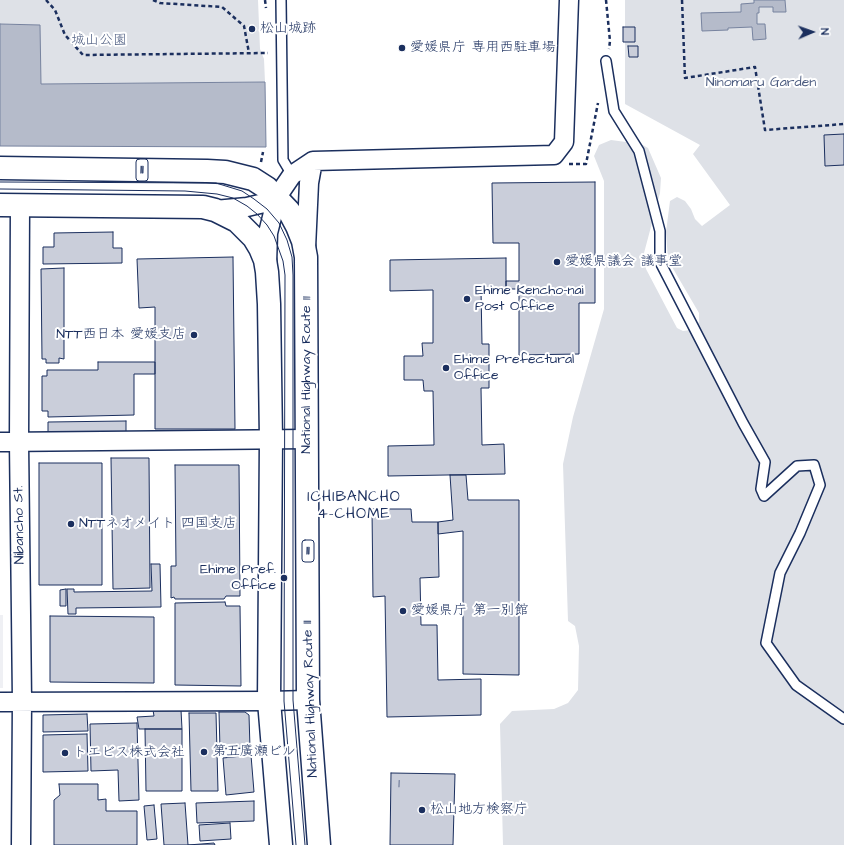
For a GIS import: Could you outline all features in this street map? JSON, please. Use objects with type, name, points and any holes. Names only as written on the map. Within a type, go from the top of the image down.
[{"type":"highway","name":"National Highway Route 11","points":[[0,168],[213,171],[238,175],[253,179],[267,188],[289,211],[297,226],[303,241],[306,257],[308,700],[318,845]]},
{"type":"highway","points":[[10,205],[204,207],[215,210],[237,221],[252,234],[260,248],[265,260],[267,272],[271,439],[269,701],[280,845]]},
{"type":"street","points":[[267,272],[268,233],[277,197],[292,175],[314,161],[554,155],[564,142],[570,0]]},
{"type":"street","points":[[306,257],[309,183],[314,161]]},
{"type":"street","points":[[215,210],[247,207],[264,203],[277,197]]},
{"type":"street","name":"Nibancho St.","points":[[10,205],[19,442],[22,702],[20,845]]},
{"type":"street","points":[[0,442],[307,439]]},
{"type":"street","points":[[0,702],[308,700]]},
{"type":"lane","points":[[281,0],[283,160],[292,175]]},
{"type":"lane","points":[[606,61],[614,111],[639,151],[660,231],[660,262],[743,423],[765,462],[761,489],[764,496],[797,466],[814,465],[820,484],[800,533],[780,573],[766,643],[796,684],[844,719]]},
{"type":"path","points":[[46,0],[55,10],[65,36],[83,55],[268,53]]},
{"type":"path","points":[[153,0],[160,3],[222,7],[244,26],[249,53]]},
{"type":"path","points":[[682,0],[685,78],[755,67],[765,130],[844,124]]},
{"type":"shaded area","points":[[0,615],[3,615],[3,688],[0,688]]},
{"type":"green space","name":"城山公園","points":[[0,0],[258,0],[260,49],[264,59],[265,82],[40,84],[40,25],[0,24]]},
{"type":"green space","name":"Ninomaru Garden","points":[[625,0],[844,0],[844,845],[503,845],[500,724],[512,711],[554,709],[568,703],[578,690],[579,646],[575,626],[568,621],[563,464],[573,417],[604,309],[604,181],[594,156],[599,145],[611,140],[641,144],[648,148],[661,178],[660,193],[644,253],[646,269],[677,328],[683,331],[691,330],[699,322],[699,313],[668,260],[666,232],[670,201],[677,197],[685,201],[691,209],[695,219],[702,226],[730,205],[693,154],[700,145],[625,104]]},
{"type":"water","points":[[754,0],[785,0],[786,12],[773,12],[773,7],[759,7],[759,13],[757,13],[757,24],[765,24],[766,39],[753,40],[752,27],[702,31],[701,13],[741,12],[741,4],[754,3]]},
{"type":"water","points":[[0,24],[40,25],[41,84],[265,82],[266,147],[0,146]]},
{"type":"building","points":[[623,27],[635,27],[635,42],[623,42]]},
{"type":"building","points":[[628,46],[638,46],[638,57],[629,57]]},
{"type":"building","points":[[844,134],[844,165],[825,166],[824,135]]},
{"type":"building","name":"愛媛県議会 議事堂","points":[[595,182],[595,303],[579,303],[579,354],[519,355],[519,289],[506,289],[506,281],[519,281],[519,243],[493,243],[492,183]]},
{"type":"building","points":[[113,232],[113,248],[122,248],[122,263],[43,264],[43,247],[54,247],[54,233]]},
{"type":"building","name":"NTT西日本 愛媛支店","points":[[233,257],[235,429],[155,429],[155,307],[139,308],[137,259]]},
{"type":"building","name":"Ehime Prefectural Office","points":[[506,258],[506,289],[481,289],[482,344],[489,344],[489,388],[481,388],[482,445],[504,444],[505,474],[388,476],[388,446],[434,445],[433,391],[424,391],[423,380],[404,380],[404,356],[423,356],[422,343],[433,343],[433,290],[390,291],[390,260]]},
{"type":"building","points":[[64,268],[64,359],[59,358],[59,363],[46,363],[46,359],[42,359],[41,269]]},
{"type":"building","points":[[98,362],[155,362],[155,374],[134,374],[134,415],[48,417],[48,411],[42,411],[42,376],[47,376],[47,370],[98,370]]},
{"type":"building","points":[[126,421],[126,432],[48,432],[48,422]]},
{"type":"building","points":[[111,458],[149,458],[150,588],[113,589]]},
{"type":"building","name":"NTTネオメイト 四国支店","points":[[39,463],[102,463],[102,585],[39,585]]},
{"type":"building","points":[[175,465],[239,465],[240,596],[226,596],[224,599],[171,598],[171,566],[176,566]]},
{"type":"building","points":[[450,475],[466,475],[468,500],[519,500],[519,675],[463,674],[463,531],[438,534],[438,522],[453,520]]},
{"type":"building","name":"愛媛県庁 第一別館","points":[[372,509],[411,509],[412,522],[438,522],[439,577],[420,578],[421,625],[437,625],[438,680],[481,679],[481,715],[387,717],[385,596],[373,597]]},
{"type":"building","points":[[151,564],[160,564],[161,607],[76,608],[76,614],[68,614],[67,589],[74,589],[74,592],[152,591]]},
{"type":"building","points":[[66,589],[66,606],[60,606],[60,590]]},
{"type":"building","points":[[225,602],[226,606],[240,606],[241,686],[175,685],[175,603]]},
{"type":"building","points":[[50,616],[154,617],[154,683],[50,682]]},
{"type":"building","points":[[153,710],[181,710],[182,729],[139,729],[137,717],[154,716]]},
{"type":"building","points":[[219,712],[245,712],[249,715],[250,748],[220,749]]},
{"type":"building","name":"第五廣瀬ビル","points":[[189,713],[216,713],[218,791],[191,791]]},
{"type":"building","points":[[87,714],[88,731],[43,732],[43,715]]},
{"type":"building","points":[[137,723],[139,800],[119,801],[118,770],[91,771],[90,724]]},
{"type":"building","points":[[145,729],[182,729],[182,791],[146,791]]},
{"type":"building","name":"トエビス株式会社","points":[[87,734],[88,771],[43,772],[43,735]]},
{"type":"building","points":[[251,755],[254,792],[226,795],[223,758]]},
{"type":"building","name":"松山地方検察庁","points":[[391,773],[455,774],[453,845],[390,845]]},
{"type":"building","points":[[59,784],[98,784],[98,800],[106,799],[106,811],[137,811],[137,845],[54,845],[54,800],[60,795]]},
{"type":"building","points":[[254,801],[254,821],[197,823],[196,803]]},
{"type":"building","points":[[185,803],[188,845],[164,845],[161,804]]},
{"type":"building","points":[[154,805],[157,839],[147,840],[144,806]]},
{"type":"building","points":[[230,823],[231,839],[200,841],[199,825]]},
{"type":"building","points":[[214,843],[215,845],[188,845]]},
{"type":"tram line","points":[[0,182],[216,183],[242,191],[267,209],[279,223],[287,240],[292,257],[293,275],[293,700],[305,845]]},
{"type":"tram line","points":[[0,189],[185,191],[217,194],[233,198],[247,206],[267,225],[274,236],[283,261],[285,275],[284,701],[296,845]]},
{"type":"place","name":"松山城跡","points":[[252,29]]},
{"type":"place","name":"愛媛県庁 専用西駐車場","points":[[402,48]]},
{"type":"place","name":"愛媛県議会 議事堂","points":[[557,262]]},
{"type":"place","name":"Ehime Kencho-nai Post Office","points":[[467,299]]},
{"type":"place","name":"NTT西日本 愛媛支店","points":[[194,335]]},
{"type":"place","name":"Ehime Prefectural Office","points":[[446,368]]},
{"type":"place","name":"NTTネオメイト 四国支店","points":[[71,524]]},
{"type":"place","name":"Ehime Pref. Office","points":[[284,578]]},
{"type":"place","name":"愛媛県庁 第一別館","points":[[403,611]]},
{"type":"place","name":"第五廣瀬ビル","points":[[204,752]]},
{"type":"place","name":"トエビス株式会社","points":[[65,753]]},
{"type":"place","name":"松山地方検察庁","points":[[422,810]]},
{"type":"district","name":"ICHIBANCHO 4-CHOME","points":[[354,506]]}]
